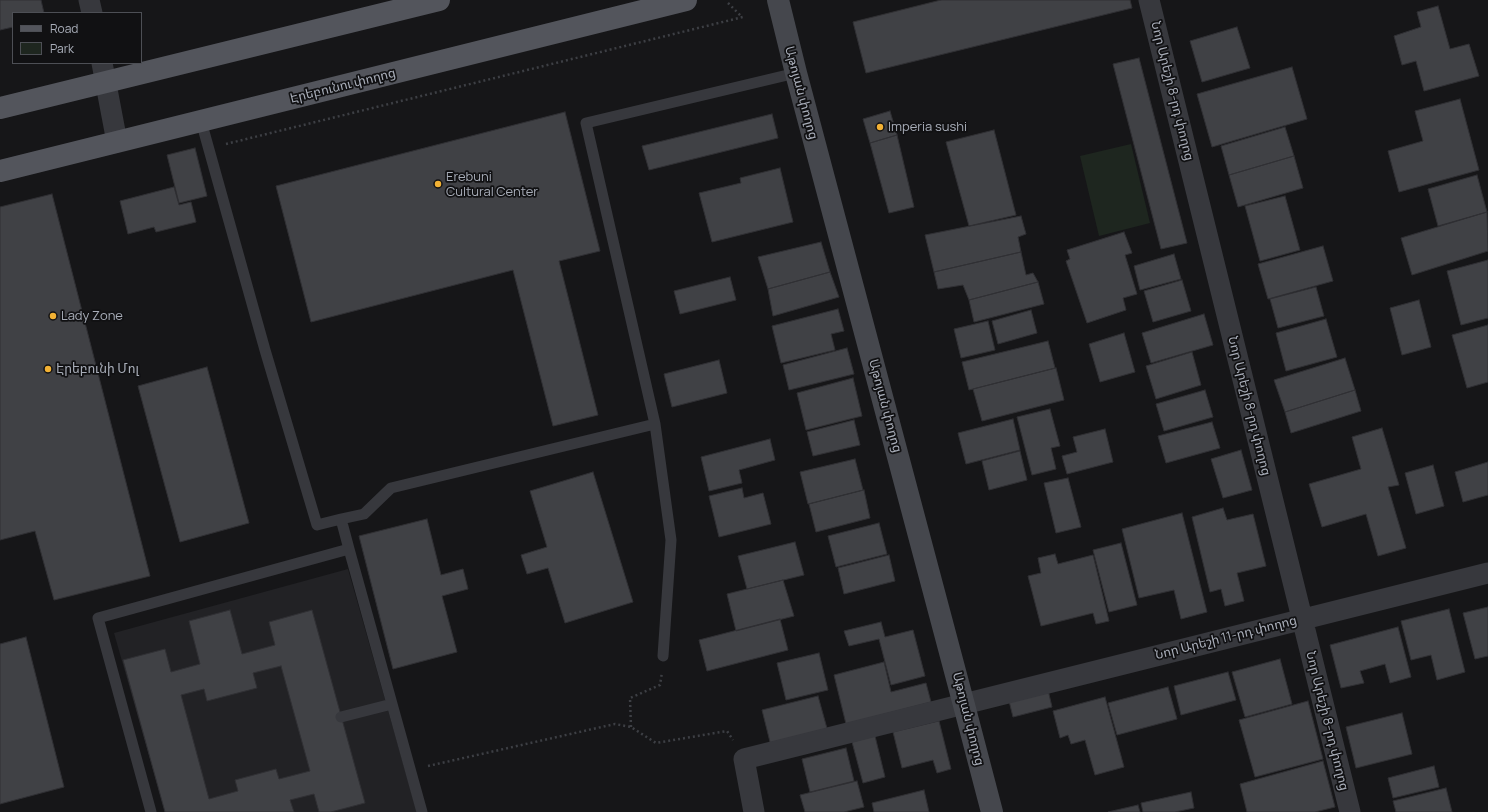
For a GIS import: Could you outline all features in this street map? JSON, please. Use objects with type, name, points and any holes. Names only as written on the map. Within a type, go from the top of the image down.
[{"type":"main road","points":[[0,108],[104,73],[439,0]]},
{"type":"main road","name":"Էրեբունու փողոց","points":[[0,171],[686,0]]},
{"type":"main road","name":"Աթոյան փողոց","points":[[778,0],[992,812]]},
{"type":"street","points":[[89,0],[92,12]]},
{"type":"street","name":"Նոր Արեշի 8-րդ փողոց","points":[[1149,0],[1350,812]]},
{"type":"street","points":[[104,73],[117,142]]},
{"type":"street","name":"Նոր Արեշի 11-րդ փողոց","points":[[744,759],[1488,573]]},
{"type":"street","points":[[744,759],[754,812]]},
{"type":"lane","points":[[663,656],[671,540],[655,424],[586,123],[796,73]]},
{"type":"lane","points":[[201,121],[265,350],[317,525],[364,514],[391,488],[655,424]]},
{"type":"lane","points":[[341,519],[422,812]]},
{"type":"lane","points":[[151,812],[98,618],[349,549]]},
{"type":"lane","points":[[341,717],[392,704]]},
{"type":"path","points":[[208,149],[742,17],[728,3]]},
{"type":"path","points":[[631,727],[630,698],[660,685],[663,656]]},
{"type":"path","points":[[410,770],[615,724],[631,727],[656,743],[727,731],[744,759]]},
{"type":"shaded area","points":[[348,569],[417,812],[165,812],[114,633]]},
{"type":"green space","points":[[1131,144],[1150,223],[1099,236],[1080,156]]},
{"type":"building","points":[[0,0],[41,0],[44,12],[12,12],[12,27],[0,30]]},
{"type":"building","points":[[941,0],[1130,0],[1132,8],[866,73],[853,22]]},
{"type":"building","points":[[1438,6],[1450,49],[1469,44],[1479,76],[1424,91],[1416,61],[1402,65],[1394,36],[1421,27],[1417,12]]},
{"type":"building","points":[[1237,27],[1250,68],[1202,82],[1190,41]]},
{"type":"building","points":[[1139,58],[1187,243],[1161,249],[1113,64]]},
{"type":"building","points":[[1292,67],[1307,119],[1212,147],[1197,94]]},
{"type":"building","points":[[1460,99],[1479,170],[1399,192],[1388,151],[1423,141],[1415,111]]},
{"type":"building","name":"Imperia sushi","points":[[890,111],[897,135],[870,143],[863,119]]},
{"type":"building","points":[[565,112],[600,251],[559,261],[598,415],[553,426],[513,270],[311,322],[276,186]]},
{"type":"building","points":[[772,114],[778,138],[649,170],[642,146]]},
{"type":"building","points":[[1285,127],[1294,156],[1229,175],[1221,146]]},
{"type":"building","points":[[994,130],[1016,215],[969,226],[946,142]]},
{"type":"building","points":[[897,135],[914,207],[889,213],[870,143]]},
{"type":"building","points":[[195,148],[207,196],[179,203],[167,155]]},
{"type":"building","points":[[1294,156],[1303,188],[1238,207],[1229,175]]},
{"type":"building","points":[[780,168],[793,222],[712,242],[699,193],[741,183],[740,178]]},
{"type":"building","points":[[1477,175],[1487,212],[1438,226],[1428,189]]},
{"type":"building","points":[[174,187],[179,205],[191,202],[196,222],[156,232],[154,227],[128,234],[120,201]]},
{"type":"building","name":"Էրեբունի Մոլ","points":[[52,194],[150,576],[54,600],[35,531],[0,540],[0,207]]},
{"type":"building","points":[[1285,196],[1300,250],[1260,261],[1245,206]]},
{"type":"building","points":[[1487,212],[1488,251],[1412,275],[1401,238]]},
{"type":"building","points":[[1021,216],[1026,234],[1018,237],[1021,252],[934,272],[925,235]]},
{"type":"building","points":[[1124,232],[1132,253],[1125,255],[1137,294],[1123,298],[1126,310],[1087,323],[1066,261],[1070,259],[1067,250]]},
{"type":"building","points":[[821,242],[830,272],[768,289],[758,257]]},
{"type":"building","points":[[1323,246],[1333,281],[1268,299],[1258,264]]},
{"type":"building","points":[[1021,252],[1026,275],[1033,273],[1038,282],[969,300],[963,285],[938,289],[934,272]]},
{"type":"building","points":[[1174,254],[1181,279],[1140,290],[1134,266]]},
{"type":"building","points":[[1488,260],[1488,318],[1461,325],[1447,271]]},
{"type":"building","points":[[830,272],[839,297],[773,316],[768,289]]},
{"type":"building","points":[[730,277],[736,300],[680,314],[674,291]]},
{"type":"building","points":[[1182,280],[1191,311],[1153,322],[1144,291]]},
{"type":"building","points":[[1038,282],[1044,304],[974,322],[969,300]]},
{"type":"building","points":[[1316,287],[1324,316],[1278,328],[1270,299]]},
{"type":"building","points":[[1419,300],[1431,347],[1402,355],[1390,308]]},
{"type":"building","points":[[838,309],[844,331],[831,334],[835,350],[781,363],[772,326]]},
{"type":"building","points":[[1031,310],[1037,333],[998,344],[992,321]]},
{"type":"building","points":[[1204,314],[1213,345],[1151,363],[1142,333]]},
{"type":"building","points":[[1326,319],[1337,357],[1286,371],[1276,333]]},
{"type":"building","points":[[988,321],[995,350],[961,358],[954,329]]},
{"type":"building","points":[[1488,325],[1488,382],[1467,388],[1452,335]]},
{"type":"building","points":[[1124,333],[1135,372],[1100,382],[1089,344]]},
{"type":"building","points":[[1048,341],[1055,368],[969,390],[962,362]]},
{"type":"building","points":[[847,348],[854,374],[789,390],[783,365]]},
{"type":"building","points":[[1192,352],[1201,385],[1156,399],[1146,366]]},
{"type":"building","points":[[1345,358],[1355,390],[1285,412],[1274,380]]},
{"type":"building","points":[[719,360],[727,393],[672,407],[664,374]]},
{"type":"building","points":[[207,367],[249,523],[180,542],[138,386]]},
{"type":"building","points":[[1056,368],[1064,400],[982,421],[973,389]]},
{"type":"building","points":[[853,378],[862,416],[806,430],[797,393]]},
{"type":"building","points":[[1205,390],[1213,417],[1164,431],[1156,404]]},
{"type":"building","points":[[1355,390],[1361,411],[1291,433],[1285,412]]},
{"type":"building","points":[[1050,409],[1060,446],[1051,448],[1056,469],[1032,475],[1017,417]]},
{"type":"building","points":[[1013,419],[1020,450],[966,464],[958,433]]},
{"type":"building","points":[[854,420],[860,445],[813,456],[807,432]]},
{"type":"building","points":[[1212,422],[1220,448],[1166,463],[1158,436]]},
{"type":"building","points":[[1382,428],[1399,485],[1388,487],[1406,548],[1378,556],[1366,514],[1322,527],[1309,484],[1361,469],[1352,437]]},
{"type":"building","points":[[1105,429],[1113,462],[1067,474],[1062,456],[1077,452],[1073,437]]},
{"type":"building","points":[[770,439],[775,460],[739,470],[742,483],[709,491],[701,457]]},
{"type":"building","points":[[1241,450],[1252,490],[1223,498],[1211,459]]},
{"type":"building","points":[[1020,451],[1027,480],[989,490],[982,461]]},
{"type":"building","points":[[855,459],[863,490],[808,504],[800,472]]},
{"type":"building","points":[[1488,462],[1488,495],[1463,502],[1455,472]]},
{"type":"building","points":[[1433,465],[1444,506],[1416,514],[1405,473]]},
{"type":"building","points":[[593,472],[633,602],[565,623],[548,568],[527,574],[521,555],[547,547],[530,491]]},
{"type":"building","points":[[1068,478],[1081,527],[1056,533],[1044,483]]},
{"type":"building","points":[[742,488],[744,498],[763,493],[771,524],[719,537],[709,496]]},
{"type":"building","points":[[864,490],[870,518],[816,532],[809,504]]},
{"type":"building","points":[[1223,508],[1227,520],[1253,514],[1266,566],[1237,573],[1244,601],[1225,606],[1221,589],[1210,592],[1192,517]]},
{"type":"building","points":[[1182,513],[1207,612],[1181,619],[1174,590],[1139,598],[1122,529]]},
{"type":"building","points":[[427,519],[441,575],[463,569],[468,589],[442,596],[457,652],[393,669],[359,536]]},
{"type":"building","points":[[879,523],[887,554],[836,567],[828,536]]},
{"type":"building","points":[[795,542],[804,575],[747,589],[738,556]]},
{"type":"building","points":[[1121,543],[1137,605],[1109,612],[1093,550]]},
{"type":"building","points":[[1055,554],[1058,564],[1093,555],[1109,621],[1096,624],[1093,613],[1041,626],[1028,576],[1041,573],[1038,558]]},
{"type":"building","points":[[889,555],[895,581],[844,594],[838,568]]},
{"type":"building","points":[[783,580],[794,616],[736,631],[727,594]]},
{"type":"building","points":[[1488,607],[1488,656],[1475,659],[1463,613]]},
{"type":"building","points":[[1449,609],[1465,672],[1437,680],[1431,655],[1411,660],[1401,621]]},
{"type":"building","points":[[230,610],[242,654],[275,645],[269,622],[312,610],[365,803],[331,812],[319,812],[314,794],[290,800],[294,812],[165,812],[123,660],[165,649],[171,672],[200,664],[189,621]],"holes":[[[281,666],[310,771],[279,779],[276,769],[235,780],[238,791],[209,799],[181,695],[204,689],[207,701],[257,688],[253,673]]]},
{"type":"building","points":[[780,619],[788,650],[707,671],[699,640]]},
{"type":"building","points":[[881,622],[885,637],[913,630],[925,676],[891,685],[879,639],[849,646],[844,631]]},
{"type":"building","points":[[1398,627],[1411,677],[1390,683],[1385,664],[1360,671],[1364,683],[1341,688],[1330,645]]},
{"type":"building","points":[[26,637],[64,787],[0,804],[0,644]]},
{"type":"building","points":[[819,653],[828,690],[786,700],[777,663]]},
{"type":"building","points":[[1280,659],[1292,704],[1245,717],[1232,672]]},
{"type":"building","points":[[884,662],[891,692],[926,683],[931,702],[846,724],[834,675]]},
{"type":"building","points":[[1228,672],[1236,700],[1181,715],[1174,686]]},
{"type":"building","points":[[1168,687],[1177,719],[1117,735],[1108,703]]},
{"type":"building","points":[[1048,690],[1052,707],[1013,717],[1009,701]]},
{"type":"building","points":[[818,696],[828,732],[771,746],[762,710]]},
{"type":"building","points":[[1105,697],[1124,767],[1095,775],[1085,740],[1071,744],[1068,735],[1060,738],[1053,711]]},
{"type":"building","points":[[1308,701],[1323,759],[1255,777],[1239,720]]},
{"type":"building","points":[[1402,713],[1412,754],[1356,768],[1346,727]]},
{"type":"building","points":[[939,721],[951,769],[937,773],[933,760],[902,768],[893,732]]},
{"type":"building","points":[[875,736],[885,777],[863,783],[852,742]]},
{"type":"building","points":[[846,748],[854,781],[810,792],[802,759]]},
{"type":"building","points":[[1323,761],[1335,807],[1315,812],[1247,812],[1240,784]]},
{"type":"building","points":[[1434,766],[1439,787],[1393,798],[1388,778]]},
{"type":"building","points":[[857,781],[864,807],[844,812],[805,812],[800,795]]},
{"type":"building","points":[[1446,788],[1452,812],[1396,812],[1393,801]]},
{"type":"building","points":[[924,790],[929,812],[874,812],[872,803]]},
{"type":"building","points":[[1191,792],[1194,808],[1175,812],[1143,812],[1141,803]]},
{"type":"building","points":[[1138,805],[1140,812],[1108,812]]},
{"type":"place","name":"Imperia sushi","points":[[880,127]]},
{"type":"place","name":"Erebuni Cultural Center","points":[[438,184]]},
{"type":"place","name":"Lady Zone","points":[[53,316]]},
{"type":"place","name":"Էրեբունի Մոլ","points":[[48,369]]}]
